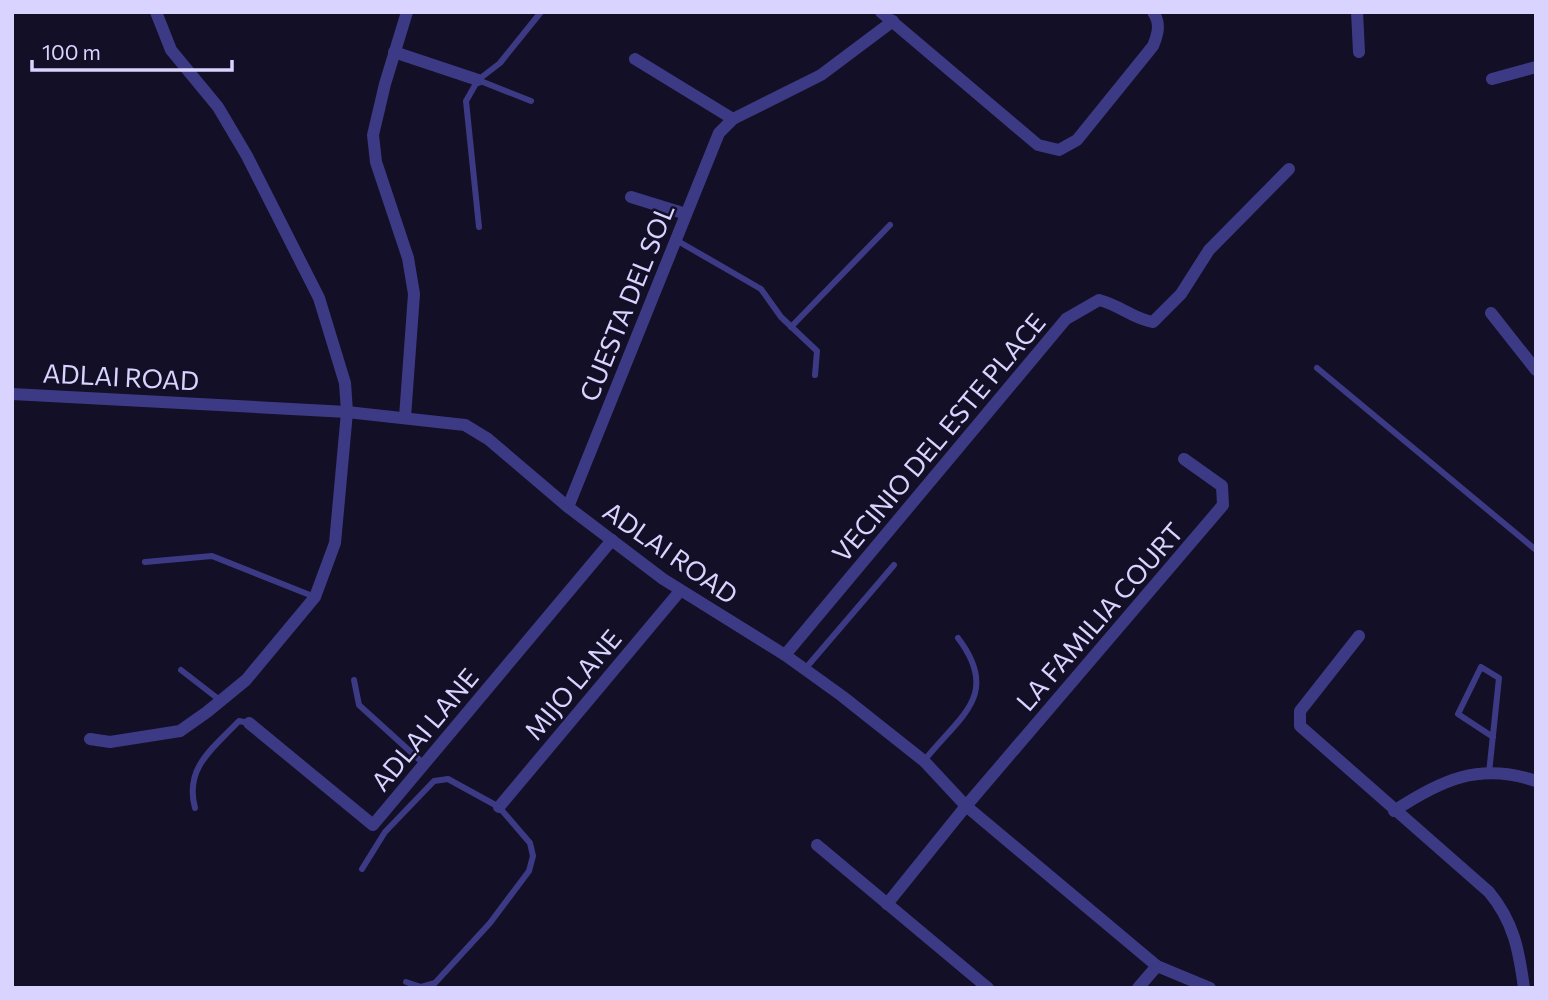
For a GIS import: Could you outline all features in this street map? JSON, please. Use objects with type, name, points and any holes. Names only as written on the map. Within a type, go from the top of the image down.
[{"type":"street","points":[[90,739],[110,742],[180,731],[246,680],[315,597],[335,543],[347,412],[345,383],[319,299],[247,156],[218,107],[172,50],[156,12]]},
{"type":"street","points":[[405,417],[414,294],[408,257],[376,162],[373,135],[407,12]]},
{"type":"street","points":[[881,12],[1038,145],[1059,150],[1077,140],[1153,46],[1158,34],[1158,18],[1153,12]]},
{"type":"street","points":[[1357,12],[1359,52]]},
{"type":"street","name":"CUESTA DEL SOL","points":[[568,507],[719,133],[733,119],[821,75],[893,21]]},
{"type":"street","points":[[394,52],[478,80]]},
{"type":"street","points":[[635,59],[733,119]]},
{"type":"street","points":[[1492,79],[1536,67]]},
{"type":"street","name":"VECINIO DEL ESTE PLACE","points":[[785,655],[1066,319],[1100,300],[1116,304],[1138,320],[1153,322],[1181,294],[1209,250],[1289,169]]},
{"type":"street","points":[[631,197],[686,214]]},
{"type":"street","points":[[1492,313],[1536,370]]},
{"type":"street","name":"ADLAI ROAD","points":[[12,394],[347,412],[465,425],[488,439],[568,507],[680,591],[785,655],[924,761],[965,806],[1157,966],[1210,988]]},
{"type":"street","name":"LA FAMILIA COURT","points":[[965,806],[1223,505],[1222,486],[1184,459]]},
{"type":"street","name":"ADLAI LANE","points":[[249,723],[373,825],[612,540]]},
{"type":"street","name":"MIJO LANE","points":[[499,807],[680,591]]},
{"type":"street","points":[[1359,636],[1300,711],[1300,726],[1394,811],[1479,882],[1499,903],[1518,945],[1524,988]]},
{"type":"street","points":[[1394,811],[1433,785],[1456,777],[1489,773],[1536,781]]},
{"type":"street","points":[[887,904],[965,806]]},
{"type":"street","points":[[817,845],[988,988]]},
{"type":"street","points":[[1138,988],[1157,966]]},
{"type":"lane","points":[[479,227],[466,101],[478,80],[500,63],[541,12]]},
{"type":"lane","points":[[478,80],[531,101]]},
{"type":"lane","points":[[791,327],[890,225]]},
{"type":"lane","points":[[676,240],[761,289],[791,327],[817,351],[815,375]]},
{"type":"lane","points":[[1317,368],[1536,550]]},
{"type":"lane","points":[[145,562],[212,556],[315,597]]},
{"type":"lane","points":[[805,669],[894,565]]},
{"type":"lane","points":[[924,761],[962,719],[977,695],[975,663],[958,638]]},
{"type":"lane","points":[[1489,773],[1493,737],[1499,678],[1481,667],[1458,714],[1493,737]]},
{"type":"lane","points":[[181,670],[220,701]]},
{"type":"lane","points":[[354,680],[359,705],[424,764]]},
{"type":"lane","points":[[195,808],[190,791],[193,775],[239,721],[249,723]]},
{"type":"lane","points":[[362,869],[385,832],[434,781],[448,779],[499,807],[530,843],[533,856],[529,871],[490,923],[440,979],[421,987],[406,982]]}]
